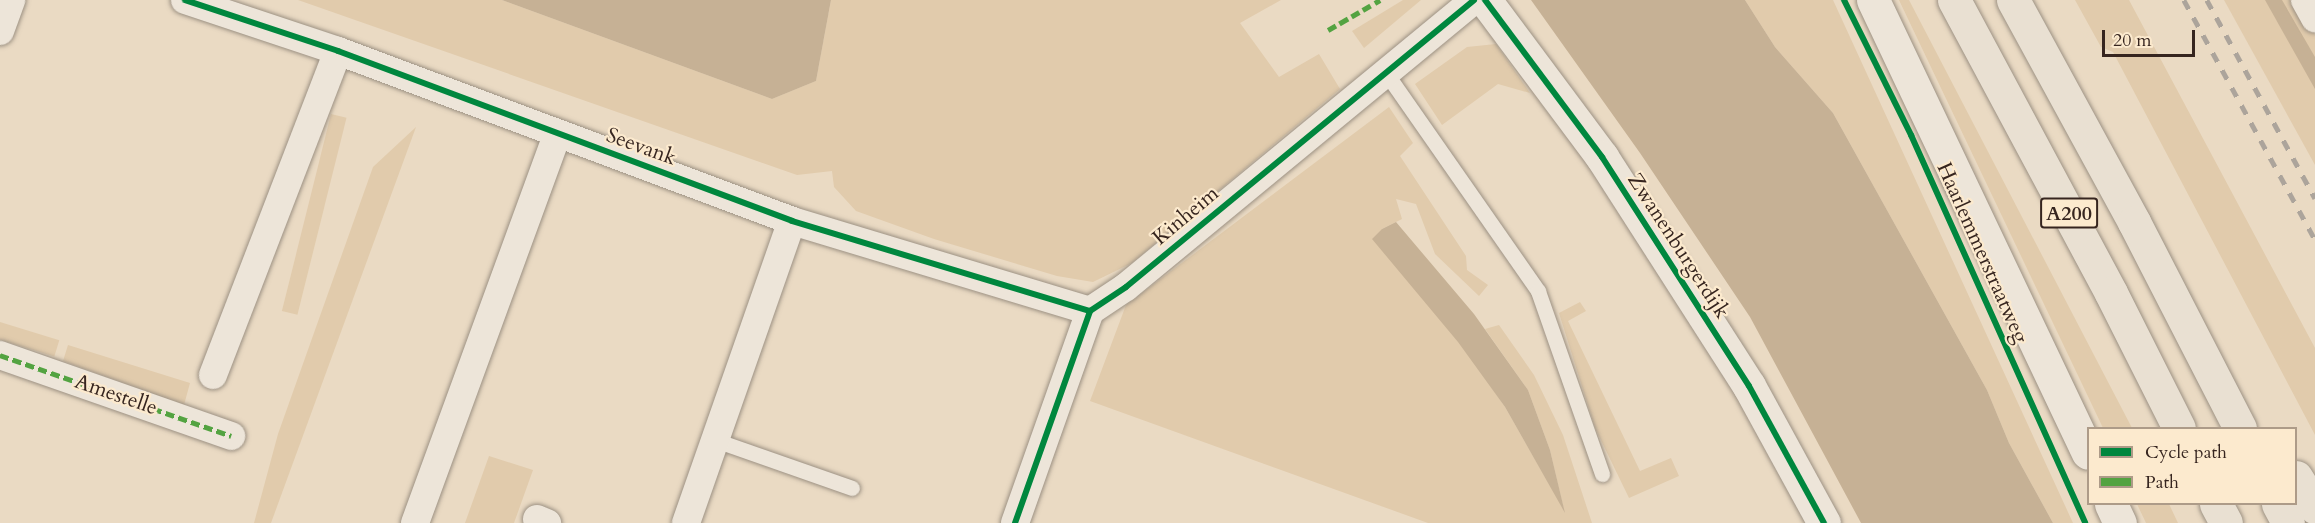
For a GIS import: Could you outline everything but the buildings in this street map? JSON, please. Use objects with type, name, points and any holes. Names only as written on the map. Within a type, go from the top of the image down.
[{"type":"highway","name":"A200","points":[[1954,0],[2111,293],[2178,427]]},
{"type":"highway","name":"A200","points":[[2013,0],[2134,222],[2239,427]]},
{"type":"highway","name":"A200","points":[[2134,222],[2264,427]]},
{"type":"highway","points":[[2297,480],[2315,508]]},
{"type":"highway","points":[[2217,505],[2226,523]]},
{"type":"highway","points":[[2279,505],[2288,523]]},
{"type":"street","points":[[0,31],[11,0]]},
{"type":"street","name":"Seevank","points":[[185,0],[338,51],[792,221],[1090,311]]},
{"type":"street","name":"Kinheim","points":[[1090,311],[1126,287],[1474,0]]},
{"type":"street","name":"Zwanenburgerdijk","points":[[1485,0],[1602,157],[1749,386],[1824,523]]},
{"type":"street","name":"Haarlemmerstraatweg","points":[[1873,0],[2087,451]]},
{"type":"street","points":[[2305,0],[2315,18]]},
{"type":"street","points":[[213,375],[338,51]]},
{"type":"street","points":[[416,523],[557,134]]},
{"type":"street","points":[[686,523],[792,221]]},
{"type":"street","points":[[1015,523],[1090,311]]},
{"type":"street","name":"Amestelle","points":[[0,355],[231,436]]},
{"type":"street","points":[[2111,505],[2120,523]]},
{"type":"lane","points":[[1386,73],[1539,291],[1602,474]]},
{"type":"lane","points":[[716,440],[852,488]]},
{"type":"shaded area","points":[[298,0],[502,0],[772,99],[816,81],[831,0],[1281,0],[1240,23],[1279,77],[1319,54],[1340,89],[1132,263],[1093,282],[1057,276],[934,239],[856,211],[834,187],[832,171],[797,175]]},
{"type":"shaded area","points":[[502,0],[831,0],[816,81],[772,99]]},
{"type":"shaded area","points":[[1403,0],[1421,0],[1364,48],[1352,31]]},
{"type":"shaded area","points":[[1531,0],[1745,0],[1775,47],[1833,113],[1987,390],[2009,443],[2053,523],[1861,523],[1750,317],[1640,153]]},
{"type":"shaded area","points":[[1745,0],[1833,0],[2073,523],[2053,523],[2009,443],[1987,390],[1833,113],[1775,47]]},
{"type":"shaded area","points":[[1899,0],[1909,0],[2131,427],[2103,427]]},
{"type":"shaded area","points":[[2075,0],[2129,0],[2315,348],[2315,435],[2113,52],[2101,47]]},
{"type":"shaded area","points":[[2224,0],[2296,0],[2315,35],[2315,165]]},
{"type":"shaded area","points":[[2265,0],[2282,0],[2315,57],[2315,89]]},
{"type":"shaded area","points":[[1496,44],[1530,93],[1498,84],[1442,125],[1415,84],[1467,47]]},
{"type":"shaded area","points":[[1389,107],[1413,143],[1400,156],[1466,256],[1467,270],[1488,285],[1479,296],[1435,254],[1416,204],[1396,199],[1402,219],[1382,229],[1505,407],[1564,510],[1550,450],[1528,390],[1485,329],[1499,325],[1534,375],[1563,435],[1592,523],[1428,523],[1090,401],[1126,305]]},
{"type":"shaded area","points":[[331,114],[347,118],[297,315],[282,311]]},
{"type":"shaded area","points":[[416,127],[271,523],[254,523],[278,434],[373,167]]},
{"type":"shaded area","points":[[1396,222],[1474,314],[1528,390],[1550,450],[1565,513],[1505,407],[1458,342],[1372,239],[1382,229]]},
{"type":"shaded area","points":[[1580,302],[1586,311],[1568,321],[1640,471],[1671,458],[1679,476],[1629,498],[1595,428],[1559,313]]},
{"type":"shaded area","points":[[0,322],[59,340],[54,356],[0,340]]},
{"type":"shaded area","points":[[68,345],[190,383],[184,405],[63,361]]},
{"type":"shaded area","points":[[489,456],[533,470],[514,523],[465,523]]},
{"type":"shaded area","points":[[2137,505],[2169,505],[2178,523],[2146,523]]},
{"type":"railway","points":[[2184,0],[2315,239]]},
{"type":"railway","points":[[2207,0],[2315,198]]},
{"type":"marked path","points":[[1328,30],[1380,0]]},
{"type":"marked path","points":[[0,355],[231,436]]},
{"type":"cycle path","points":[[185,0],[338,51],[792,221],[1090,311]]},
{"type":"cycle path","points":[[1015,523],[1090,311],[1126,287],[1474,0]]},
{"type":"cycle path","points":[[1485,0],[1602,157],[1749,386],[1824,523]]},
{"type":"cycle path","points":[[1844,0],[1911,135],[2085,523]]}]
